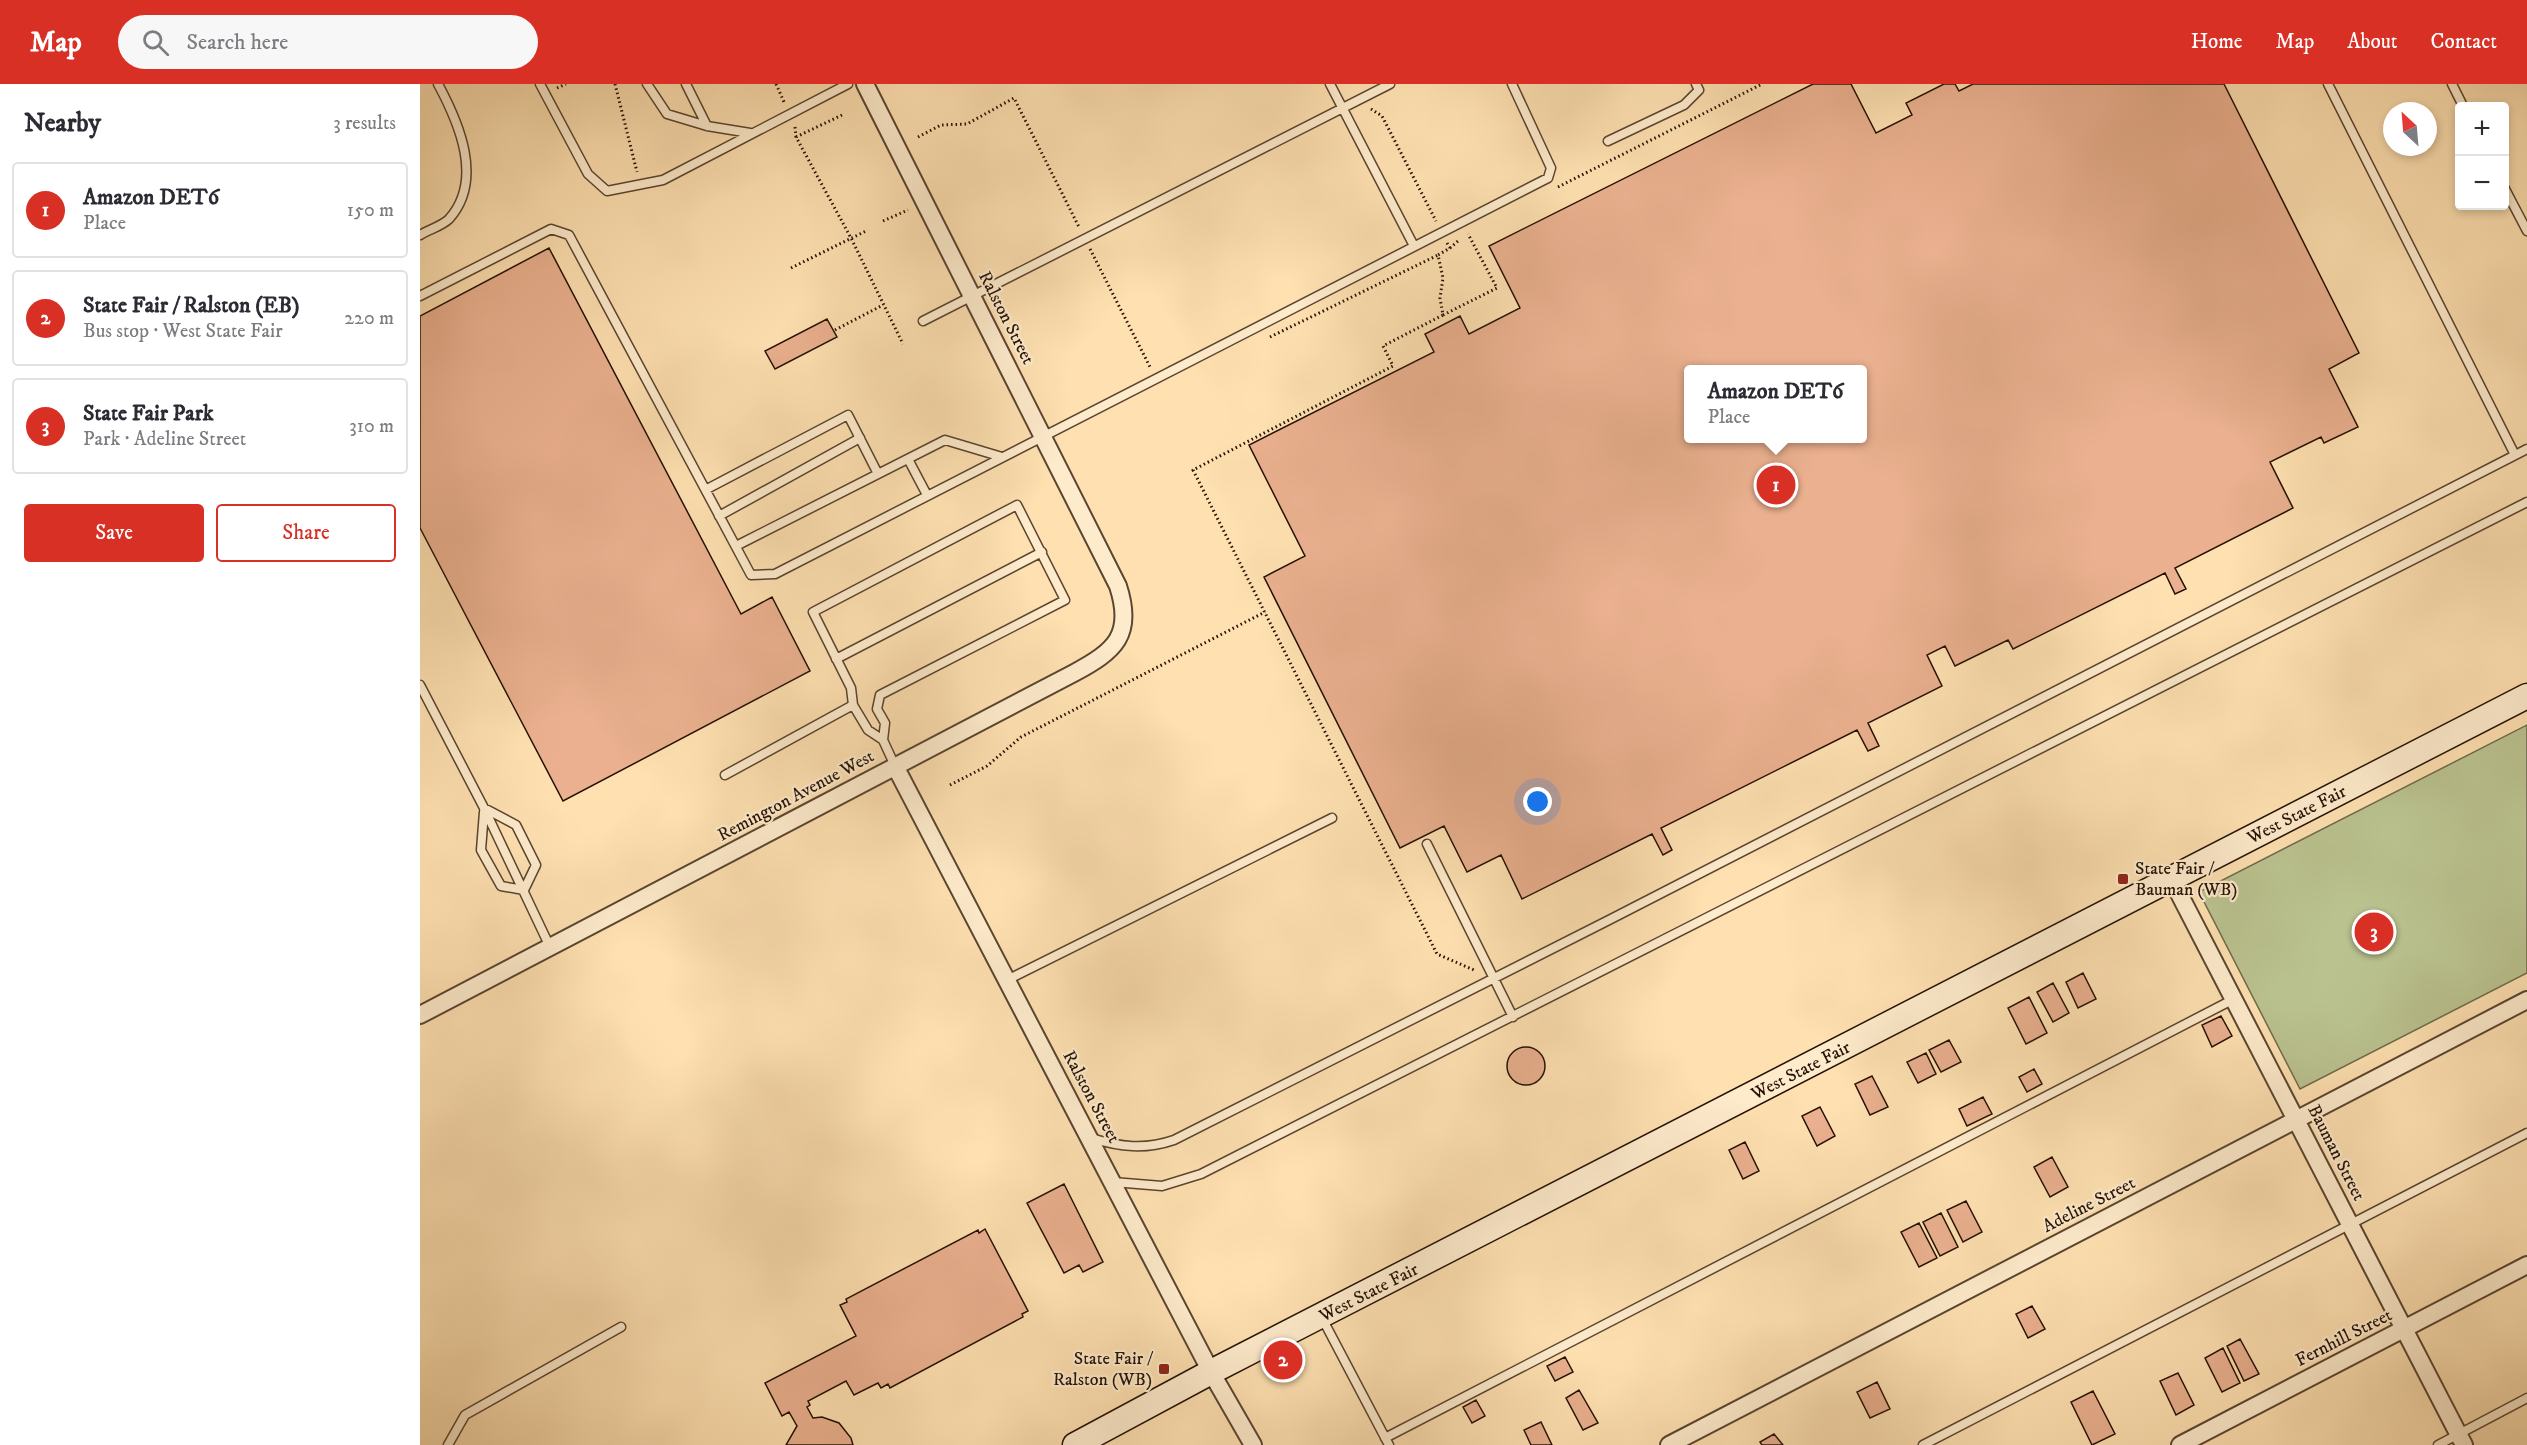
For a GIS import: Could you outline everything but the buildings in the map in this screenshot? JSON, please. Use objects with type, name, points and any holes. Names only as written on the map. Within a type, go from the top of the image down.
[{"type":"street","name":"Ralston Street","points":[[865,84],[1111,570]]},
{"type":"street","name":"Remington Avenue West","points":[[420,1015],[1074,673],[1111,651],[1120,639],[1125,613],[1111,570]]},
{"type":"street","name":"West State Fair","points":[[1075,1445],[1211,1372],[1322,1318],[2527,696]]},
{"type":"street","name":"Ralston Street","points":[[895,766],[1211,1372],[1253,1445]]},
{"type":"street","name":"Bauman Street","points":[[2172,880],[2461,1440]]},
{"type":"street","name":"Adeline Street","points":[[1669,1445],[2527,1000]]},
{"type":"street","name":"Fernhill Street","points":[[2180,1445],[2527,1265]]},
{"type":"lane","points":[[420,235],[448,220],[462,195],[467,162],[460,131],[438,84]]},
{"type":"lane","points":[[540,84],[588,174],[607,191],[663,180],[848,84]]},
{"type":"lane","points":[[646,84],[667,114],[707,126],[750,133]]},
{"type":"lane","points":[[686,84],[707,126]]},
{"type":"lane","points":[[1330,84],[1414,246]]},
{"type":"lane","points":[[923,321],[1390,84]]},
{"type":"lane","points":[[420,296],[551,229],[569,235],[751,575],[775,574],[1548,178],[1551,168],[1512,84]]},
{"type":"lane","points":[[1608,141],[1684,105],[1699,90],[1696,84]]},
{"type":"lane","points":[[2328,84],[2515,455]]},
{"type":"lane","points":[[2452,84],[2461,102]]},
{"type":"lane","points":[[2509,195],[2527,231]]},
{"type":"lane","points":[[707,489],[848,415],[877,472]]},
{"type":"lane","points":[[719,516],[860,438]]},
{"type":"lane","points":[[736,546],[877,472],[945,440],[1002,457]]},
{"type":"lane","points":[[1090,1138],[1132,1147],[1162,1144],[1174,1140],[2527,449]]},
{"type":"lane","points":[[908,459],[927,495]]},
{"type":"lane","points":[[1113,1182],[1162,1186],[1201,1174],[2527,502]]},
{"type":"lane","points":[[883,740],[868,730],[853,705],[851,688],[813,612],[1017,504],[1065,600],[880,695],[878,709],[885,723],[883,740],[895,766]]},
{"type":"lane","points":[[836,659],[1042,552]]},
{"type":"lane","points":[[420,685],[484,808],[550,947]]},
{"type":"lane","points":[[724,776],[853,705]]},
{"type":"lane","points":[[484,808],[481,850],[501,886],[524,890]]},
{"type":"lane","points":[[484,808],[516,825],[536,865],[524,890]]},
{"type":"lane","points":[[1007,980],[1332,818]]},
{"type":"lane","points":[[1427,844],[1513,1017]]},
{"type":"lane","points":[[1322,1318],[1387,1441],[2234,999]]},
{"type":"lane","points":[[1923,1445],[2527,1133]]},
{"type":"lane","points":[[448,1445],[465,1415],[621,1327]]},
{"type":"lane","points":[[2438,1445],[2461,1440],[2527,1398]]},
{"type":"path","points":[[555,84],[557,88],[566,84]]},
{"type":"path","points":[[615,84],[632,163],[637,173]]},
{"type":"path","points":[[776,84],[785,103]]},
{"type":"path","points":[[1552,190],[1762,84]]},
{"type":"path","points":[[1266,339],[1450,248],[1382,116],[1371,110],[1364,97]]},
{"type":"path","points":[[918,137],[941,125],[967,124],[1014,98],[1155,378]]},
{"type":"path","points":[[796,137],[842,115]]},
{"type":"path","points":[[794,119],[796,137],[851,238],[903,344]]},
{"type":"path","points":[[884,221],[908,210]]},
{"type":"path","points":[[791,267],[866,231]]},
{"type":"path","points":[[1467,233],[1497,288],[1383,346],[1393,366],[1193,470],[1437,954],[1494,978]]},
{"type":"path","points":[[1438,255],[1443,279],[1440,298],[1443,315]]},
{"type":"path","points":[[835,330],[884,304]]},
{"type":"path","points":[[950,784],[987,766],[1021,737],[1265,612]]},
{"type":"green space","points":[[2527,725],[2527,973],[2300,1089],[2199,892]]},
{"type":"place","name":"Amazon DET6","points":[[1776,485]]},
{"type":"place","name":"State Fair / Bauman (WB)","points":[[2123,879]]},
{"type":"place","name":"State Fair Park","points":[[2374,932]]},
{"type":"place","name":"State Fair / Ralston (EB)","points":[[1283,1360]]},
{"type":"place","name":"State Fair / Ralston (WB)","points":[[1164,1369]]}]
